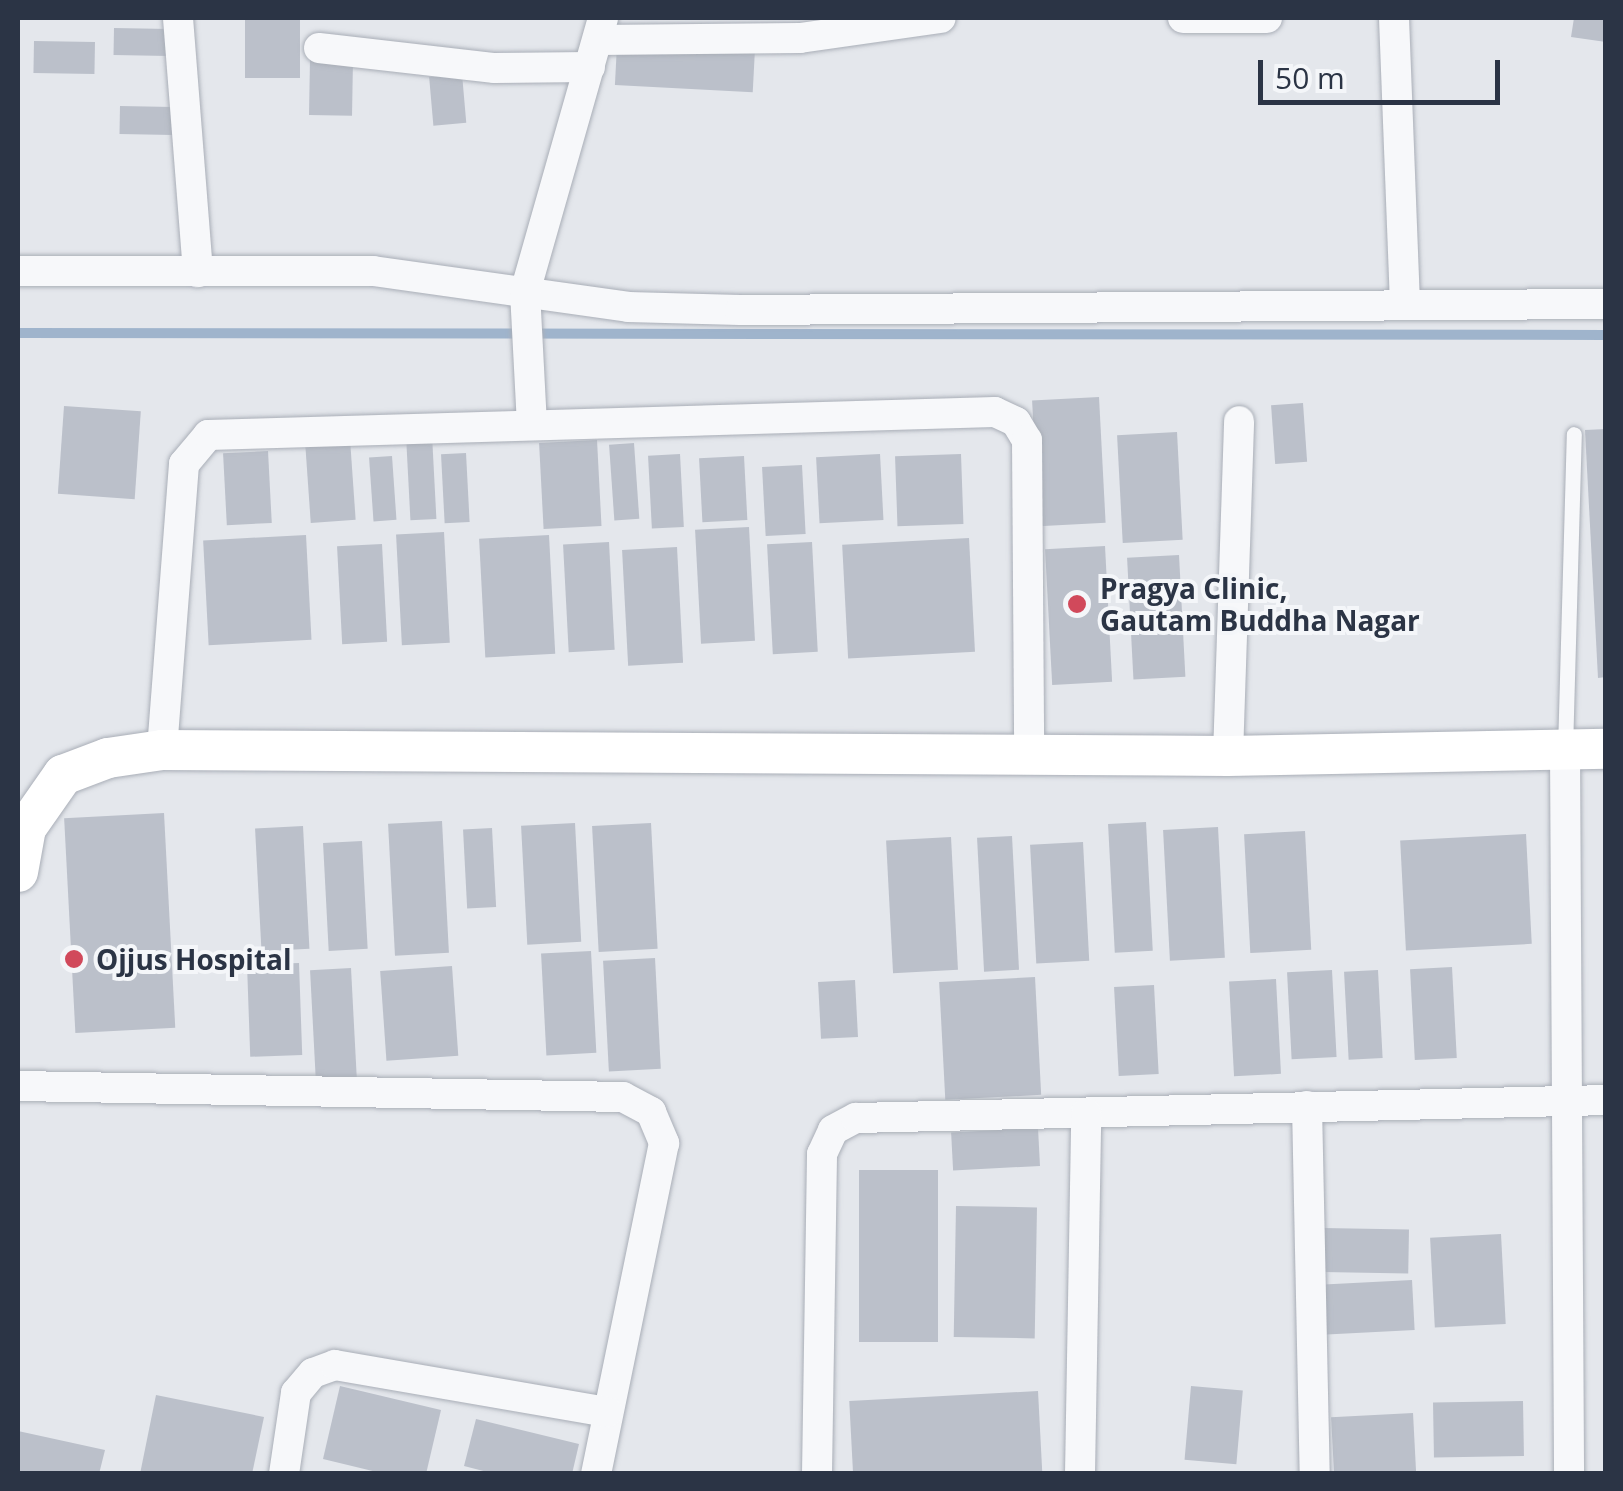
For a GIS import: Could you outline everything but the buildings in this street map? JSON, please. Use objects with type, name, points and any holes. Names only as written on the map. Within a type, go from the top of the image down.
[{"type":"street","points":[[178,18],[198,272]]},
{"type":"street","points":[[320,48],[458,66],[597,41],[800,38],[942,18]]},
{"type":"street","points":[[1184,18],[1267,18]]},
{"type":"street","points":[[1394,18],[1405,303]]},
{"type":"street","points":[[532,425],[526,304],[597,41]]},
{"type":"street","points":[[18,271],[373,272],[526,304],[628,308],[1606,304]]},
{"type":"street","points":[[162,750],[184,464],[194,445],[225,433],[995,412],[1016,422],[1027,440],[1029,755]]},
{"type":"street","points":[[1228,756],[1239,421]]},
{"type":"street","points":[[18,872],[26,828],[63,775],[108,758],[162,750],[1228,756],[1606,749]]},
{"type":"street","points":[[1565,750],[1571,1100],[1569,1474]]},
{"type":"street","points":[[18,1086],[623,1097],[652,1112],[664,1143],[596,1474]]},
{"type":"street","points":[[817,1474],[822,1154],[833,1130],[856,1118],[1606,1100]]},
{"type":"street","points":[[1306,1106],[1315,1474]]},
{"type":"street","points":[[1080,1474],[1086,1113]]},
{"type":"street","points":[[284,1474],[296,1393],[313,1373],[335,1365],[608,1412]]},
{"type":"lane","points":[[1565,750],[1574,434]]},
{"type":"waterway","points":[[18,333],[1606,335]]},
{"type":"place","name":"Pragya Clinic, Gautam Buddha Nagar","points":[[1077,604]]},
{"type":"place","name":"Ojjus Hospital","points":[[74,959]]}]
